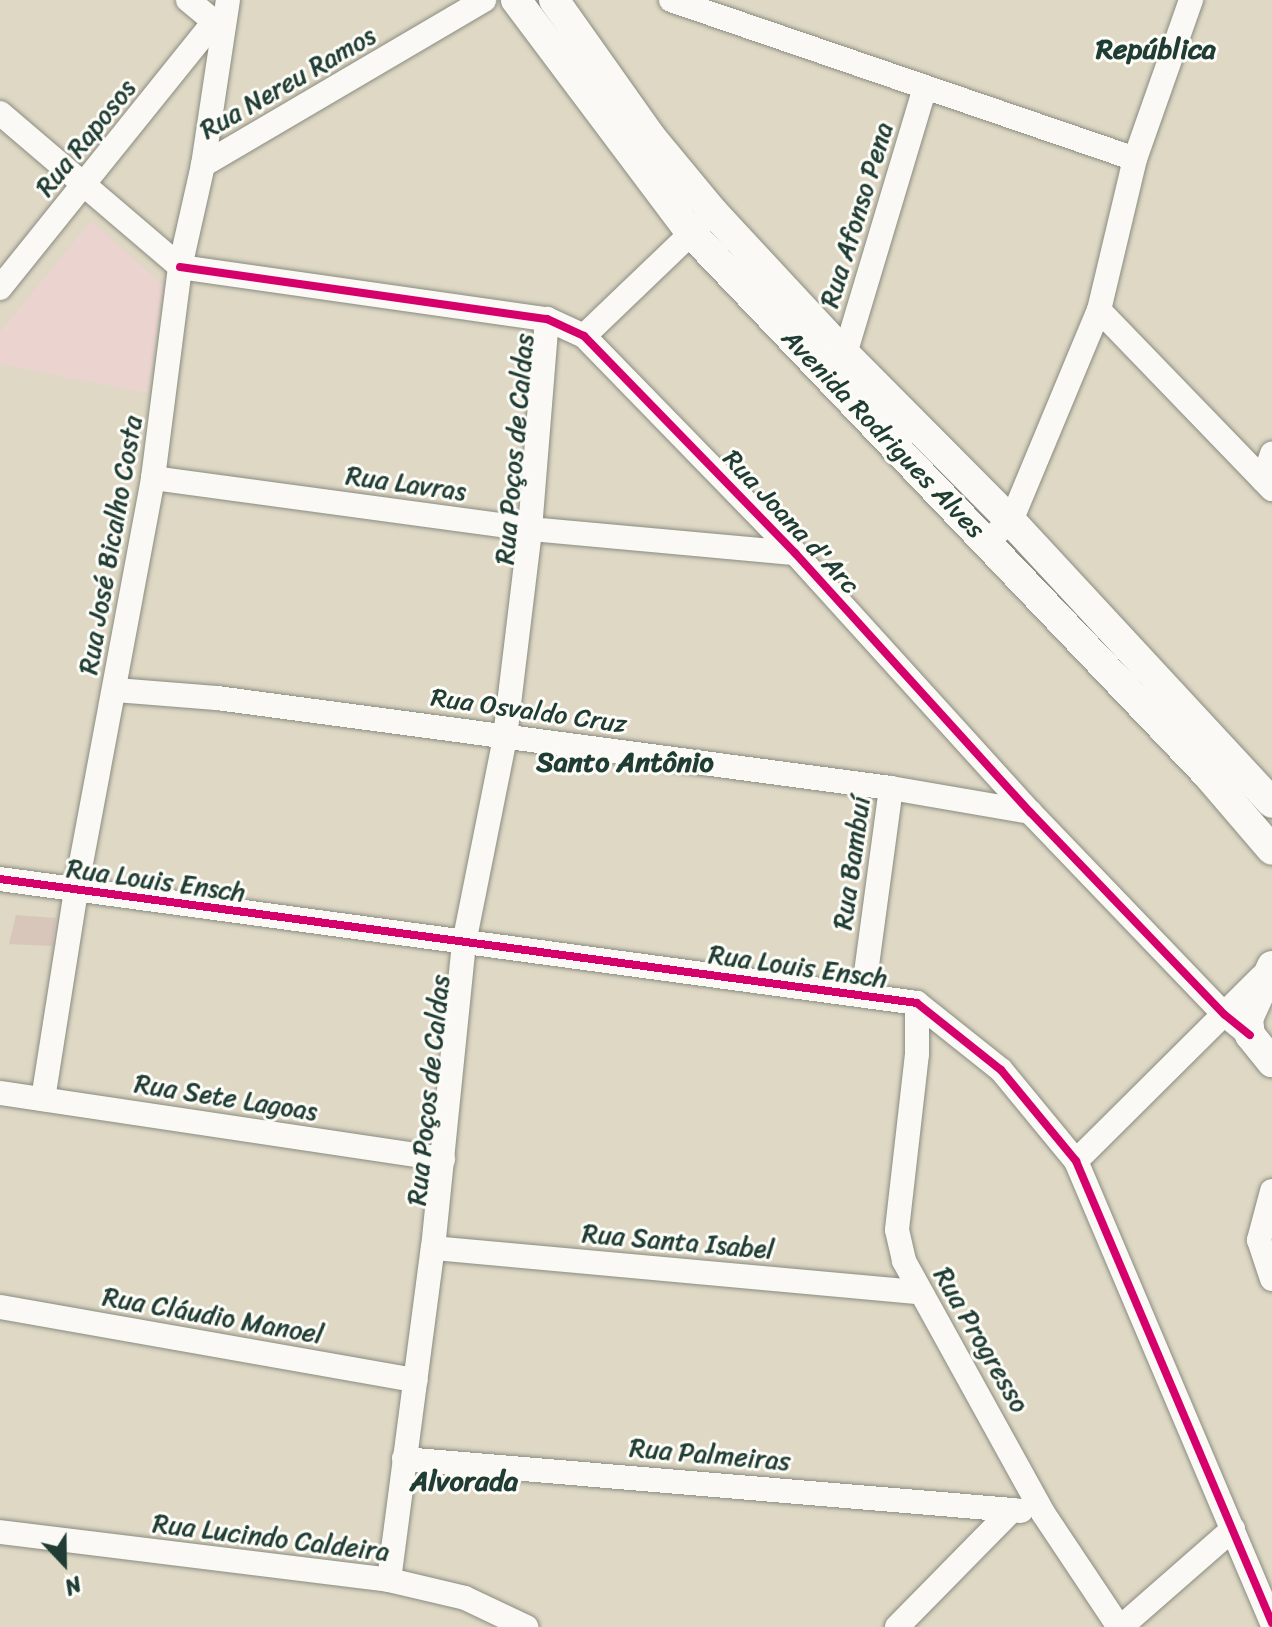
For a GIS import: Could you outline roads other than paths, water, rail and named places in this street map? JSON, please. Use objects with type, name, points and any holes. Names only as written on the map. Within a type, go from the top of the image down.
[{"type":"street","points":[[188,0],[218,26]]},
{"type":"street","name":"Rua José Bicalho Costa","points":[[43,1099],[76,890],[153,478],[180,267],[203,165],[218,26],[228,0]]},
{"type":"street","name":"Rua Nereu Ramos","points":[[203,165],[484,0]]},
{"type":"street","name":"Avenida Rodrigues Alves","points":[[516,0],[692,234],[1011,521],[1218,763],[1272,850]]},
{"type":"street","name":"Avenida Rodrigues Alves","points":[[554,0],[651,137],[836,364],[987,541],[1218,763],[1272,803]]},
{"type":"street","points":[[671,0],[924,91],[1135,159]]},
{"type":"street","points":[[987,541],[1011,521],[1099,310],[1135,159],[1191,0]]},
{"type":"street","name":"Rua Raposos","points":[[0,288],[218,26]]},
{"type":"street","name":"Rua Afonso Pena","points":[[836,364],[924,91]]},
{"type":"street","points":[[0,113],[86,183],[180,267]]},
{"type":"street","points":[[584,336],[713,212]]},
{"type":"street","name":"Rua Joana d'Arc","points":[[180,267],[547,319],[584,336],[795,553],[1030,812],[1225,1015],[1250,1035]]},
{"type":"street","points":[[1099,310],[1268,485]]},
{"type":"street","name":"Rua Poços de Caldas","points":[[389,1580],[433,1248],[464,943],[505,737],[530,529],[547,319]]},
{"type":"street","points":[[1268,485],[1272,454]]},
{"type":"street","name":"Rua Lavras","points":[[153,478],[530,529],[795,553]]},
{"type":"street","name":"Rua Osvaldo Cruz","points":[[115,690],[217,698],[891,788],[1030,812]]},
{"type":"street","name":"Rua Bambuí","points":[[863,995],[891,788]]},
{"type":"street","name":"Rua Louis Ensch","points":[[0,879],[917,1003],[1001,1070],[1076,1161],[1272,1623]]},
{"type":"street","points":[[1076,1161],[1272,966]]},
{"type":"street","points":[[1272,966],[1251,1004],[1250,1035],[1272,1062]]},
{"type":"street","name":"Rua Progresso","points":[[917,1003],[917,1054],[897,1230],[918,1292],[1010,1445],[1043,1513],[1120,1627]]},
{"type":"street","name":"Rua Sete Lagoas","points":[[0,1093],[443,1159]]},
{"type":"street","points":[[1272,1191],[1259,1240],[1272,1279]]},
{"type":"street","name":"Rua Santa Isabel","points":[[433,1248],[918,1292]]},
{"type":"street","name":"Rua Cláudio Manoel","points":[[0,1307],[416,1380]]},
{"type":"street","name":"Rua Palmeiras","points":[[404,1459],[1043,1513]]},
{"type":"street","points":[[897,1627],[1012,1510]]},
{"type":"street","points":[[1120,1627],[1233,1529]]},
{"type":"street","name":"Rua Lucindo Caldeira","points":[[1,1533],[389,1580],[465,1598],[526,1627]]},
{"type":"district","name":"República","points":[[1156,49]]},
{"type":"district","name":"Santo Antônio","points":[[625,762]]},
{"type":"district","name":"Alvorada","points":[[464,1481]]}]
